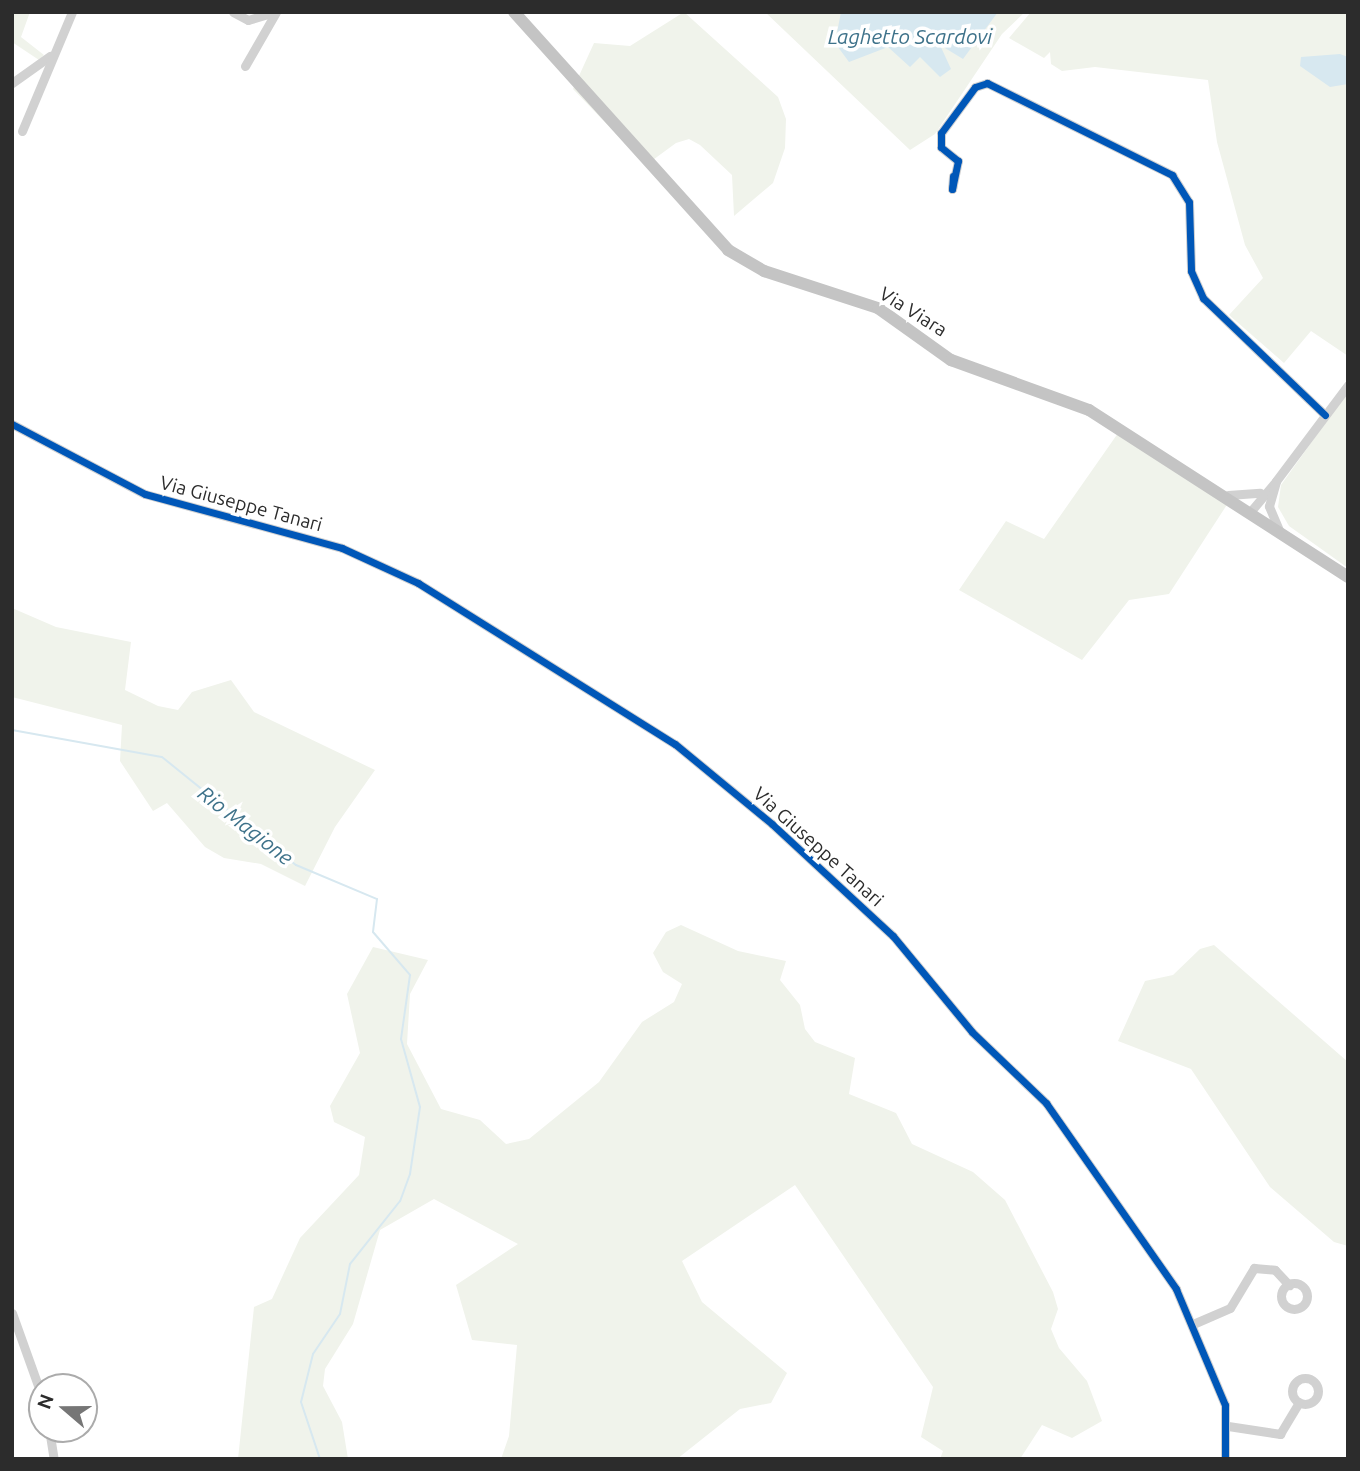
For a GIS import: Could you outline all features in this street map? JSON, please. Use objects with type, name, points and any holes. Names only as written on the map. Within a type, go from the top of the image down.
[{"type":"main road","name":"Via Viara","points":[[514,12],[729,250],[764,271],[878,308],[951,360],[1089,410],[1228,495],[1348,577]]},
{"type":"street","points":[[22,131],[72,12]]},
{"type":"street","points":[[233,12],[248,20],[275,12]]},
{"type":"street","points":[[245,66],[275,12]]},
{"type":"street","points":[[12,83],[39,69],[57,47]]},
{"type":"street","points":[[953,176],[958,160],[941,147],[941,133],[975,87],[987,83],[1172,175],[1189,202],[1191,271],[1203,298],[1325,415]]},
{"type":"street","points":[[1228,495],[1261,492],[1276,481],[1348,384]]},
{"type":"street","name":"Via Giuseppe Tanari","points":[[12,424],[97,473],[174,506],[305,536],[390,569],[482,619],[675,744],[893,936],[972,1032],[1046,1103],[1176,1289],[1193,1324],[1228,1426],[1225,1459]]},
{"type":"street","points":[[1276,481],[1269,506],[1279,530]]},
{"type":"street","points":[[1253,513],[1261,492]]},
{"type":"street","points":[[1253,513],[1269,506]]},
{"type":"street","points":[[1193,1324],[1230,1308],[1254,1268],[1275,1270],[1289,1285]]},
{"type":"street","points":[[12,1313],[33,1373]]},
{"type":"street","points":[[1228,1426],[1280,1434],[1299,1402]]},
{"type":"shaded area","points":[[12,12],[30,12],[21,37],[44,55],[39,60],[12,42]]},
{"type":"shaded area","points":[[684,12],[778,97],[786,119],[785,148],[773,183],[734,216],[732,175],[700,145],[689,139],[676,143],[646,165],[573,89],[594,43],[630,46]]},
{"type":"shaded area","points":[[765,12],[1025,12],[1002,34],[935,134],[910,150]]},
{"type":"shaded area","points":[[1031,12],[1348,12],[1348,356],[1311,331],[1284,363],[1229,315],[1263,278],[1245,245],[1217,142],[1208,80],[1095,67],[1062,71],[1051,64],[1050,52],[1044,58],[1009,38]]},
{"type":"shaded area","points":[[1348,391],[1348,568],[1289,526],[1278,507],[1281,485]]},
{"type":"shaded area","points":[[1123,426],[1230,500],[1169,594],[1129,600],[1082,660],[959,590],[1006,521],[1044,539]]},
{"type":"shaded area","points":[[12,608],[56,627],[131,642],[125,690],[158,706],[178,710],[192,692],[231,680],[254,712],[375,770],[335,827],[305,886],[261,864],[224,858],[205,847],[167,803],[153,811],[120,761],[122,725],[12,697]]},
{"type":"shaded area","points":[[681,925],[738,951],[786,961],[780,980],[800,1005],[805,1029],[815,1042],[855,1058],[849,1094],[896,1113],[912,1144],[973,1172],[1005,1200],[1053,1292],[1058,1309],[1051,1329],[1059,1348],[1087,1381],[1102,1421],[1072,1438],[1042,1425],[1020,1459],[940,1459],[943,1451],[921,1437],[933,1387],[795,1185],[682,1261],[702,1302],[787,1373],[771,1403],[740,1409],[677,1459],[501,1459],[509,1436],[517,1345],[472,1340],[456,1285],[518,1244],[434,1199],[380,1230],[353,1324],[325,1369],[323,1386],[342,1422],[348,1459],[238,1459],[254,1307],[272,1299],[300,1238],[359,1175],[365,1137],[334,1122],[330,1106],[360,1053],[347,994],[373,947],[428,960],[410,994],[407,1044],[441,1109],[480,1120],[506,1144],[529,1139],[599,1082],[642,1022],[674,1002],[682,984],[663,972],[653,953],[666,932]]},
{"type":"shaded area","points":[[1214,945],[1348,1062],[1348,1246],[1334,1242],[1270,1187],[1191,1069],[1118,1041],[1145,981],[1173,975],[1200,949]]},
{"type":"water","name":"Laghetto Scardovi","points":[[841,12],[998,12],[963,59],[940,45],[951,69],[940,77],[920,57],[910,67],[888,47],[849,62],[835,43]]},
{"type":"water","points":[[1340,54],[1348,57],[1348,84],[1330,87],[1300,66],[1301,57]]},
{"type":"waterway","name":"Rio Magione","points":[[12,730],[162,757],[296,865],[377,899],[373,932],[410,975],[401,1039],[420,1107],[410,1174],[400,1201],[350,1264],[340,1314],[313,1354],[301,1402],[320,1459]]},
{"type":"cycle path","points":[[953,176],[952,189],[958,161],[941,147],[941,133],[975,87],[987,83],[1172,175],[1189,202],[1191,271],[1203,298],[1325,415]]},
{"type":"cycle path","points":[[12,424],[145,494],[342,548],[418,583],[675,744],[772,824],[893,936],[972,1032],[1046,1103],[1176,1289],[1225,1405],[1225,1459]]}]
